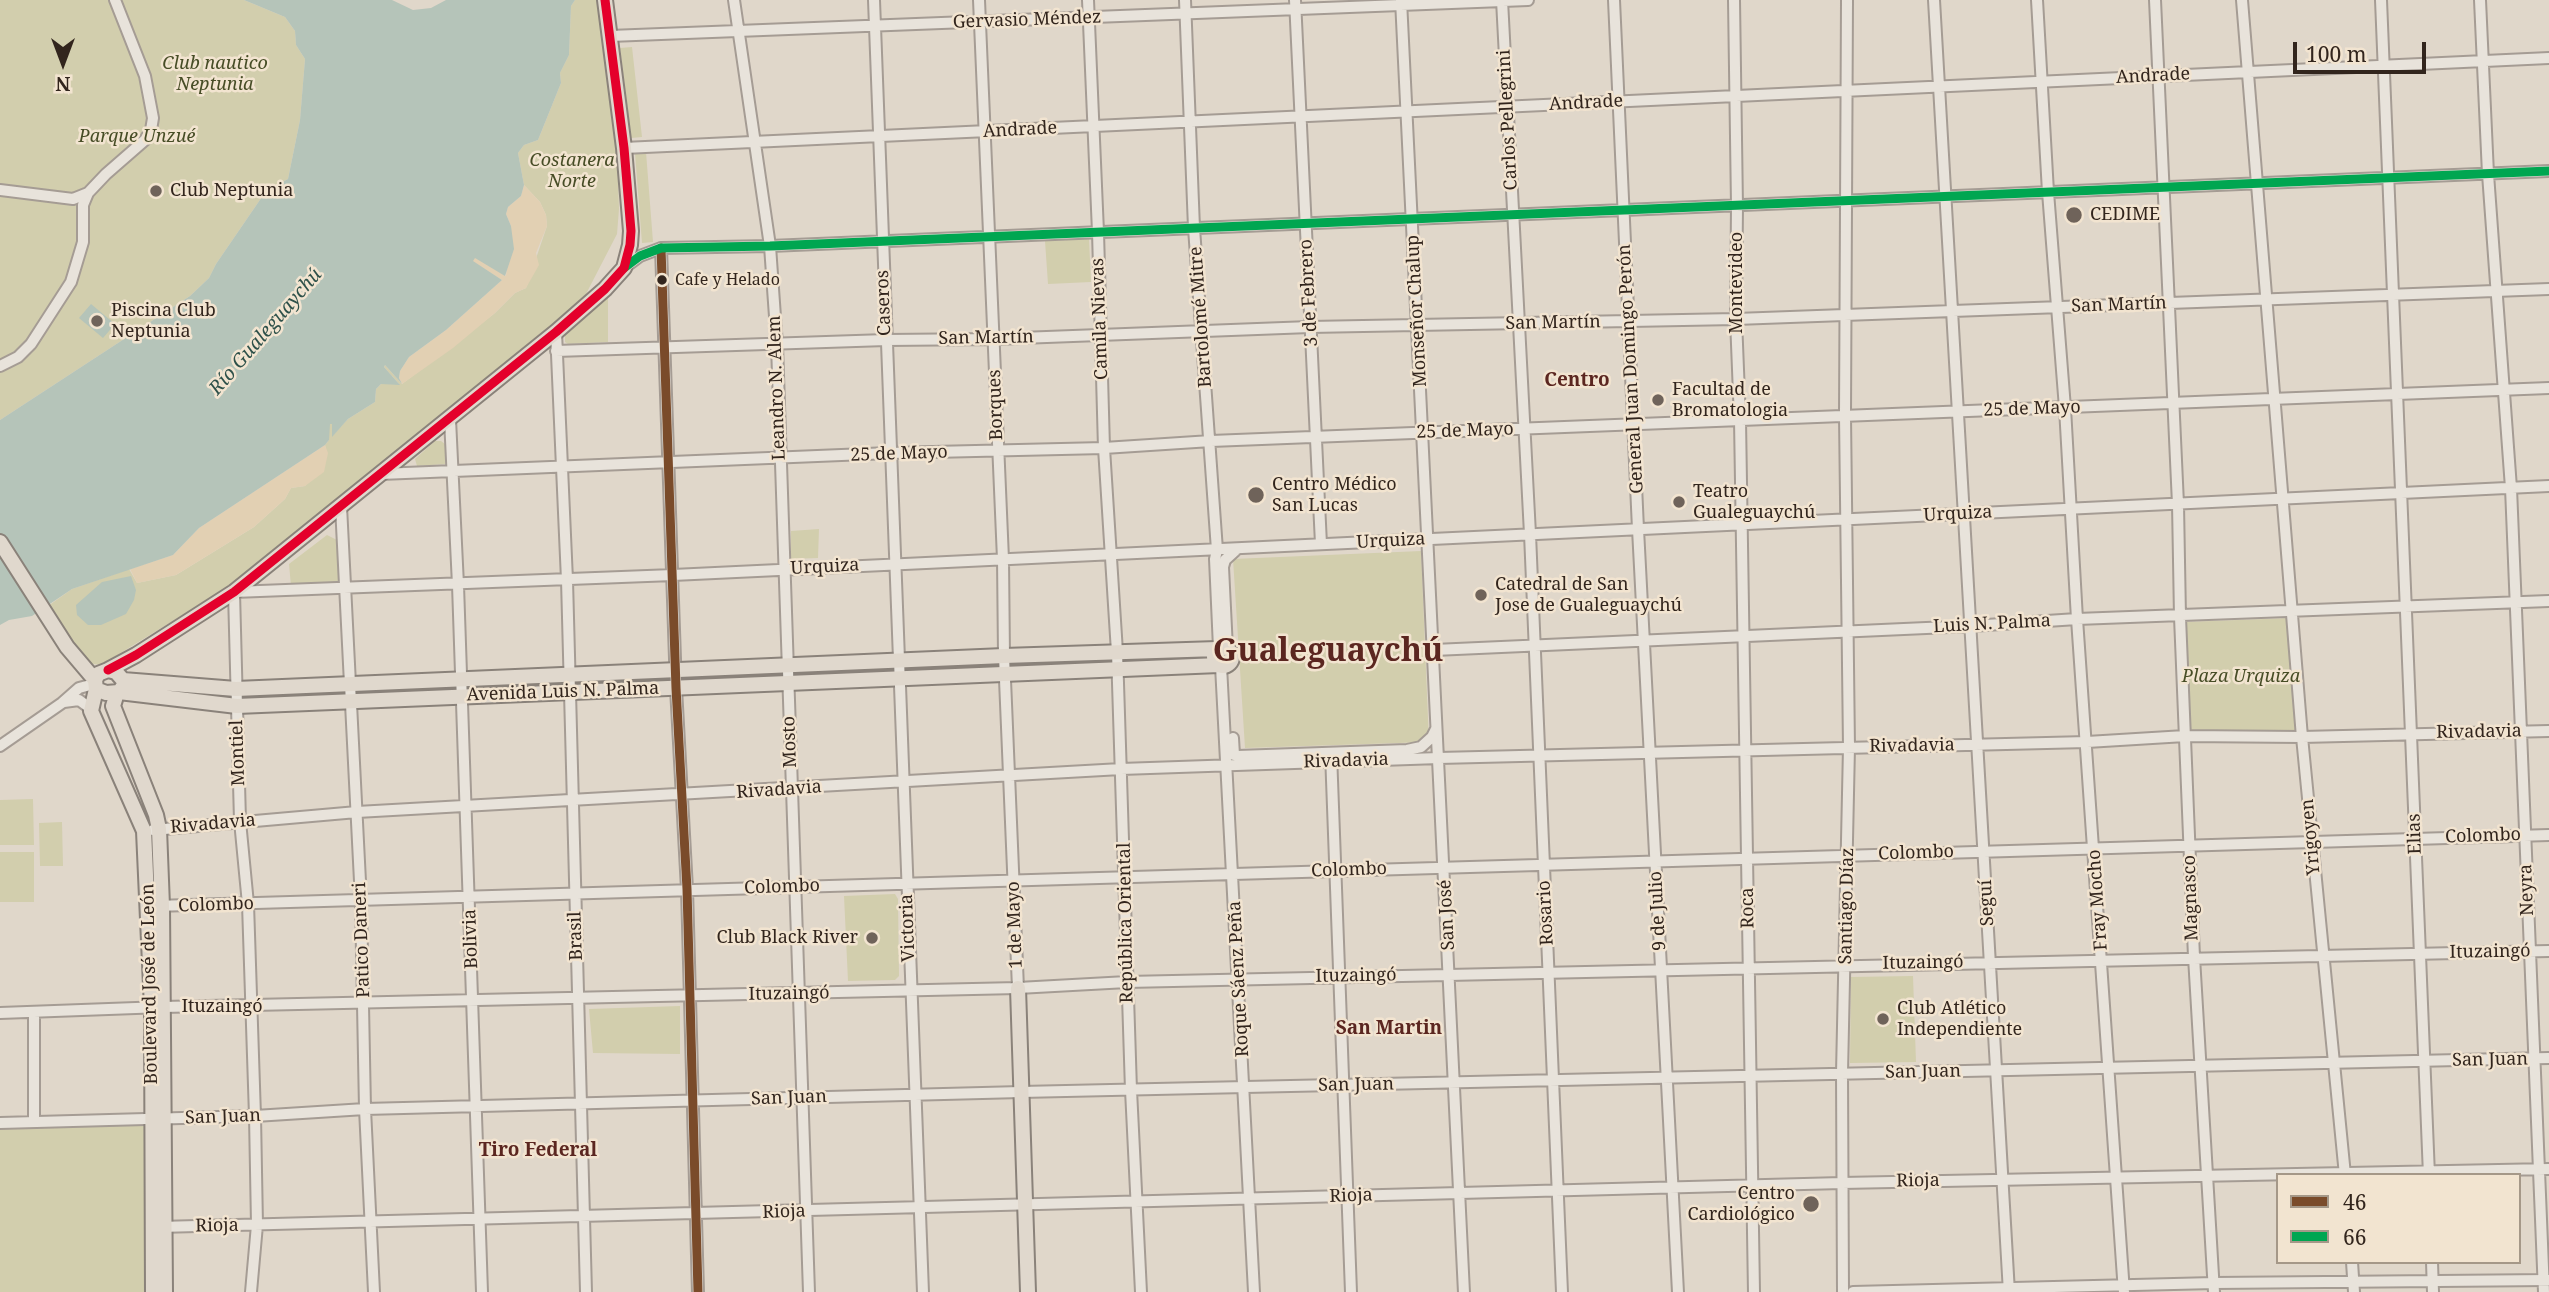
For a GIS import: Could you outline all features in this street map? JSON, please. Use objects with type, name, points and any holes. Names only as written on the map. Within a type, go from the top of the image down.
[{"type":"main road","points":[[90,708],[98,674],[136,655],[234,592],[556,332],[606,289],[624,268],[631,231],[624,148],[605,0]]},
{"type":"main road","points":[[0,542],[67,647],[95,684],[106,693],[120,686],[136,655]]},
{"type":"main road","points":[[1221,649],[1213,658],[1222,665]]},
{"type":"main road","name":"Avenida Luis N. Palma","points":[[120,686],[236,689],[1221,649]]},
{"type":"main road","name":"Avenida Luis N. Palma","points":[[120,686],[237,706],[1222,665]]},
{"type":"main road","points":[[108,670],[116,672],[120,686]]},
{"type":"main road","name":"Boulevard José de León","points":[[120,686],[114,706],[156,815],[151,830],[155,906],[158,1119],[158,1228],[153,1292]]},
{"type":"main road","name":"Boulevard José de León","points":[[90,708],[151,830]]},
{"type":"main road","name":"1 de Mayo","points":[[1018,988],[1028,1292]]},
{"type":"main road","name":"Boulevard José de León","points":[[158,1228],[165,1292]]},
{"type":"street","points":[[0,366],[18,356],[31,344],[71,282],[83,242],[83,205],[88,193],[145,140],[151,130],[153,118],[145,76],[115,0]]},
{"type":"street","name":"Leandro N. Alem","points":[[734,0],[770,246],[777,345],[784,569]]},
{"type":"street","name":"Caseros","points":[[874,0],[894,564]]},
{"type":"street","name":"Borques","points":[[979,0],[1003,559]]},
{"type":"street","name":"Camila Nievas","points":[[1087,0],[1098,232],[1104,448],[1111,555]]},
{"type":"street","name":"Bartolomé Mitre","points":[[1185,0],[1194,228],[1217,550]]},
{"type":"street","name":"Gervasio Méndez","points":[[610,36],[1186,13],[1296,5],[1528,0]]},
{"type":"street","name":"General Juan Domingo Perón","points":[[1615,0],[1638,529]]},
{"type":"street","name":"Montevideo","points":[[1734,0],[1736,319],[1741,524]]},
{"type":"street","name":"Santiago Díaz","points":[[1843,1292],[1842,1073],[1849,855],[1845,416],[1847,0]]},
{"type":"street","name":"Seguí","points":[[1934,0],[2009,1290]]},
{"type":"street","name":"Fray Mocho","points":[[2037,0],[2124,1289]]},
{"type":"street","name":"Magnasco","points":[[2155,0],[2174,403],[2194,957],[2214,1287]]},
{"type":"street","name":"Yrigoyen","points":[[2242,0],[2302,737],[2345,1173]]},
{"type":"street","name":"Elias","points":[[2381,0],[2429,1173]]},
{"type":"street","name":"Neyra","points":[[2480,0],[2488,174],[2511,488],[2534,1059],[2544,1169],[2546,1284]]},
{"type":"street","name":"Carlos Pellegrini","points":[[1502,1],[1530,534]]},
{"type":"street","name":"Monseñor Chalup","points":[[1401,3],[1429,539]]},
{"type":"street","name":"3 de Febrero","points":[[1296,5],[1321,544]]},
{"type":"street","name":"Andrade","points":[[624,148],[2549,58]]},
{"type":"street","points":[[624,268],[640,256],[661,248],[882,242],[2549,172]]},
{"type":"street","points":[[0,190],[73,198],[88,193]]},
{"type":"street","points":[[73,198],[83,205]]},
{"type":"street","points":[[661,248],[675,672],[687,889],[698,1292]]},
{"type":"street","name":"San Martín","points":[[556,351],[886,340],[993,340],[1311,327],[1736,319],[2549,289]]},
{"type":"street","name":"Brasil","points":[[556,332],[567,580],[586,1292]]},
{"type":"street","name":"25 de Mayo","points":[[381,474],[890,453],[1104,448],[1424,432],[2549,387]]},
{"type":"street","name":"Bolivia","points":[[450,419],[482,1292]]},
{"type":"street","name":"Urquiza","points":[[234,592],[458,585],[2549,486]]},
{"type":"street","name":"Patico Daneri","points":[[341,506],[361,901],[365,1109],[374,1292]]},
{"type":"street","name":"Roca","points":[[1741,524],[1754,1292]]},
{"type":"street","name":"9 de Julio","points":[[1638,529],[1678,1292]]},
{"type":"street","name":"Rosario","points":[[1530,534],[1562,1292]]},
{"type":"street","name":"San José","points":[[1429,539],[1465,1292]]},
{"type":"street","points":[[1221,649],[1223,567],[1225,560],[1238,549]]},
{"type":"street","points":[[1217,550],[1215,568],[1221,649]]},
{"type":"street","name":"República Oriental","points":[[1111,555],[1141,1292]]},
{"type":"street","name":"1 de Mayo","points":[[1003,559],[1004,656],[1018,988]]},
{"type":"street","name":"Victoria","points":[[894,564],[923,1292]]},
{"type":"street","name":"Mosto","points":[[784,569],[809,1292]]},
{"type":"street","name":"Montiel","points":[[234,592],[240,821],[248,904],[255,1116],[257,1225],[251,1292]]},
{"type":"street","name":"Luis N. Palma","points":[[1434,650],[2077,619],[2549,601]]},
{"type":"street","name":"Rivadavia","points":[[1222,665],[1234,755],[1238,756],[1439,758],[2087,742],[2185,736],[2302,737],[2549,731]]},
{"type":"street","name":"Roque Sáenz Peña","points":[[1222,665],[1254,1292]]},
{"type":"street","points":[[0,746],[79,688],[95,684]]},
{"type":"street","points":[[62,703],[79,701],[90,708]]},
{"type":"street","name":"Rivadavia","points":[[151,830],[357,812],[573,802],[1331,757],[1421,747],[1432,737],[1437,726]]},
{"type":"street","points":[[1331,757],[1351,1292]]},
{"type":"street","name":"Colombo","points":[[155,906],[2549,835]]},
{"type":"street","name":"Ituzaingó","points":[[0,1013],[157,1007],[911,991],[1239,979],[2549,951]]},
{"type":"street","points":[[34,1013],[34,1122]]},
{"type":"street","name":"San Juan","points":[[0,1123],[255,1116],[365,1109],[915,1094],[2549,1058]]},
{"type":"street","name":"Rioja","points":[[2429,1173],[2544,1169]]},
{"type":"street","name":"Rioja","points":[[158,1228],[1753,1185],[2276,1175]]},
{"type":"street","points":[[2352,1264],[2354,1287]]},
{"type":"street","points":[[2432,1264],[2433,1287]]},
{"type":"street","points":[[1853,1292],[2546,1284]]},
{"type":"green space","name":"Parque Unzué","points":[[0,0],[244,0],[285,17],[295,31],[296,45],[305,59],[300,120],[288,179],[266,191],[209,278],[190,296],[0,420]]},
{"type":"green space","name":"Costanera Norte","points":[[575,0],[597,0],[617,156],[619,209],[617,234],[586,294],[511,363],[241,579],[101,665],[86,663],[48,606],[72,589],[129,569],[137,583],[176,575],[254,527],[285,499],[291,488],[305,486],[327,453],[325,445],[329,440],[329,424],[332,424],[332,436],[348,419],[375,402],[376,389],[381,384],[399,384],[385,365],[402,384],[495,313],[515,293],[526,288],[547,226],[546,215],[540,202],[524,185],[518,153],[524,145],[538,140],[561,83],[560,73],[569,55],[571,6]]},
{"type":"green space","points":[[632,47],[642,137],[631,138],[620,48]]},
{"type":"green space","points":[[646,152],[653,242],[642,243],[635,153]]},
{"type":"green space","points":[[1089,239],[1091,282],[1048,284],[1045,241]]},
{"type":"green space","points":[[608,297],[608,342],[565,342],[565,335]]},
{"type":"green space","points":[[435,441],[445,444],[445,464],[417,466],[415,459]]},
{"type":"green space","points":[[819,529],[818,558],[791,559],[791,531]]},
{"type":"green space","points":[[327,535],[339,541],[341,580],[337,584],[291,586],[289,564]]},
{"type":"green space","points":[[1421,551],[1429,742],[1245,748],[1233,559]]},
{"type":"green space","name":"Plaza Urquiza","points":[[2291,618],[2297,732],[2191,735],[2185,622]]},
{"type":"green space","points":[[33,799],[34,845],[0,845],[0,800]]},
{"type":"green space","points":[[62,822],[63,866],[40,866],[39,823]]},
{"type":"green space","points":[[0,852],[34,852],[34,902],[0,902]]},
{"type":"green space","name":"Club Black River","points":[[895,894],[898,899],[899,976],[895,980],[848,981],[844,896]]},
{"type":"green space","name":"Club Atlético Independiente","points":[[1913,976],[1916,1062],[1850,1063],[1851,977]]},
{"type":"green space","points":[[680,1006],[680,1054],[593,1053],[589,1009]]},
{"type":"green space","points":[[146,1124],[144,1292],[0,1292],[0,1128]]},
{"type":"sand","points":[[524,185],[540,202],[546,215],[547,226],[536,253],[539,265],[526,288],[515,293],[453,348],[402,384],[400,371],[409,357],[446,330],[502,280],[472,261],[475,257],[506,276],[511,226],[506,214],[508,207],[521,196]]},
{"type":"sand","points":[[325,445],[328,453],[324,472],[305,486],[291,488],[285,499],[254,527],[176,575],[137,583],[130,569],[173,555],[199,528]]},
{"type":"water","name":"Río Gualeguaychú","points":[[244,0],[392,0],[413,10],[431,8],[446,0],[575,0],[571,6],[569,55],[560,73],[561,83],[538,140],[524,145],[518,153],[524,185],[521,196],[508,207],[506,214],[511,226],[514,249],[505,276],[475,258],[473,261],[502,280],[446,330],[409,357],[400,371],[402,384],[385,365],[400,385],[381,384],[376,389],[375,402],[348,419],[332,437],[330,424],[329,440],[325,445],[199,528],[173,555],[72,589],[32,616],[9,620],[0,625],[0,420],[190,296],[209,278],[266,191],[288,179],[300,120],[305,59],[296,45],[295,31],[285,17]]},
{"type":"water","name":"Piscina Club Neptunia","points":[[91,304],[115,324],[103,338],[79,318]]},
{"type":"water","points":[[131,576],[136,590],[126,614],[101,625],[88,625],[77,615],[76,605],[102,582]]},
{"type":"transit line","points":[[108,670],[234,592],[556,332],[605,289],[624,268],[631,231],[624,148],[605,0]]},
{"type":"transit line","name":"66","points":[[624,268],[640,256],[661,248],[770,246],[2549,171]]},
{"type":"transit line","name":"46","points":[[661,248],[676,688],[687,889],[698,1292]]},
{"type":"place","name":"Club Neptunia","points":[[156,191]]},
{"type":"place","name":"CEDIME","points":[[2074,215]]},
{"type":"place","name":"Cafe y Helado","points":[[662,280]]},
{"type":"place","name":"Piscina Club Neptunia","points":[[97,321]]},
{"type":"place","name":"Facultad de Bromatologia","points":[[1658,400]]},
{"type":"place","name":"Centro Médico San Lucas","points":[[1256,495]]},
{"type":"place","name":"Teatro Gualeguaychú","points":[[1679,502]]},
{"type":"place","name":"Catedral de San Jose de Gualeguaychú","points":[[1481,595]]},
{"type":"place","name":"Club Black River","points":[[872,938]]},
{"type":"place","name":"Club Atlético Independiente","points":[[1883,1019]]},
{"type":"place","name":"Centro Cardiológico","points":[[1811,1204]]},
{"type":"district","name":"Centro","points":[[1577,381]]},
{"type":"district","name":"Gualeguaychú","points":[[1328,652]]},
{"type":"district","name":"San Martin","points":[[1389,1029]]},
{"type":"district","name":"Tiro Federal","points":[[538,1151]]},
{"type":"park label","name":"Club nautico Neptunia","points":[[215,74]]}]
